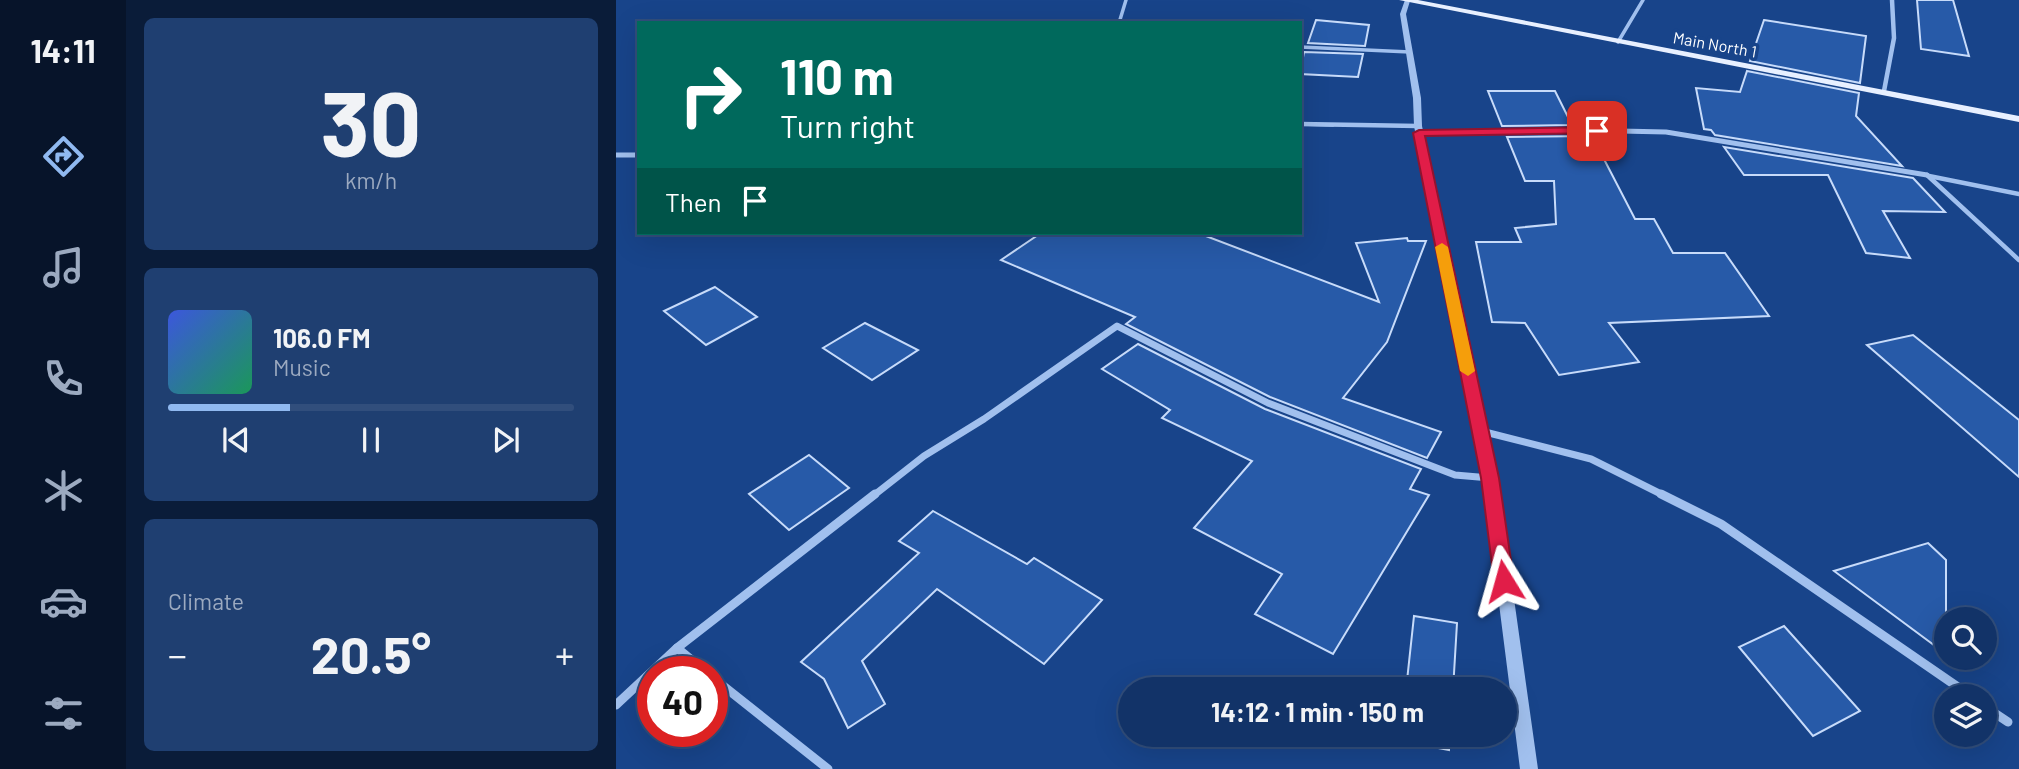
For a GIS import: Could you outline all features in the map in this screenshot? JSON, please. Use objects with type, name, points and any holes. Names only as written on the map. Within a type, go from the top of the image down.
[{"type":"main road","name":"Main North 1","points":[[1406,0],[2019,119]]},
{"type":"street","points":[[1406,0],[1403,14],[1417,99],[1418,129],[1490,478],[1529,769]]},
{"type":"street","points":[[1884,91],[1894,38],[1892,0]]},
{"type":"street","points":[[1418,129],[1666,132],[1927,175]]},
{"type":"street","points":[[616,155],[637,156]]},
{"type":"street","points":[[616,705],[677,648],[924,456],[984,419],[1116,327],[1268,403],[1455,475],[1490,478]]},
{"type":"street","points":[[1480,431],[1591,459],[1721,524],[1954,684]]},
{"type":"street","points":[[677,648],[687,656]]},
{"type":"street","points":[[728,690],[828,769]]},
{"type":"street","points":[[1997,715],[2008,722]]},
{"type":"lane","points":[[1120,21],[1126,0]]},
{"type":"lane","points":[[1618,42],[1643,0]]},
{"type":"lane","points":[[1302,47],[1410,52]]},
{"type":"lane","points":[[1302,124],[1418,129]]},
{"type":"lane","points":[[1927,175],[2019,194]]},
{"type":"lane","points":[[1927,175],[2019,260]]},
{"type":"building","points":[[1917,0],[1953,0],[1969,56],[1921,49]]},
{"type":"building","points":[[1316,20],[1369,25],[1365,46],[1308,43]]},
{"type":"building","points":[[1764,20],[1866,36],[1860,83],[1750,61]]},
{"type":"building","points":[[1304,52],[1363,54],[1358,77],[1302,74]]},
{"type":"building","points":[[1747,71],[1859,93],[1856,116],[1902,166],[1715,135],[1711,130],[1704,129],[1696,88],[1740,92]]},
{"type":"building","points":[[1488,91],[1555,91],[1572,125],[1502,126]]},
{"type":"building","points":[[1592,136],[1635,219],[1654,219],[1673,253],[1725,253],[1769,316],[1609,323],[1639,362],[1559,375],[1525,323],[1492,322],[1476,242],[1521,242],[1515,228],[1556,224],[1554,181],[1525,181],[1507,137]]},
{"type":"building","points":[[1724,147],[1913,178],[1945,212],[1883,211],[1910,258],[1866,253],[1828,175],[1744,175]]},
{"type":"building","points":[[1038,235],[1203,235],[1379,302],[1356,243],[1407,238],[1408,241],[1426,241],[1387,342],[1343,398],[1441,432],[1427,458],[1270,397],[1126,324],[1135,317],[1001,260]]},
{"type":"building","points":[[715,287],[757,317],[706,345],[664,311]]},
{"type":"building","points":[[865,323],[918,350],[872,380],[823,348]]},
{"type":"building","points":[[1913,335],[2019,420],[2019,477],[1867,345]]},
{"type":"building","points":[[1138,344],[1265,409],[1421,469],[1410,489],[1429,495],[1333,654],[1255,614],[1282,574],[1194,528],[1252,461],[1162,418],[1170,410],[1102,369]]},
{"type":"building","points":[[809,455],[849,488],[789,530],[749,494]]},
{"type":"building","points":[[933,511],[1027,564],[1034,558],[1102,600],[1044,664],[937,589],[862,661],[885,704],[848,728],[824,679],[801,662],[919,553],[899,541]]},
{"type":"building","points":[[1928,543],[1946,560],[1946,607],[1934,607],[1934,645],[1834,571]]},
{"type":"building","points":[[1414,616],[1457,623],[1454,677],[1407,677]]},
{"type":"building","points":[[1784,626],[1860,711],[1813,736],[1739,647]]},
{"type":"slow traffic","points":[[1442,247],[1468,371]]},
{"type":"route","points":[[1504,581],[1490,478],[1419,133],[1597,131]]}]
